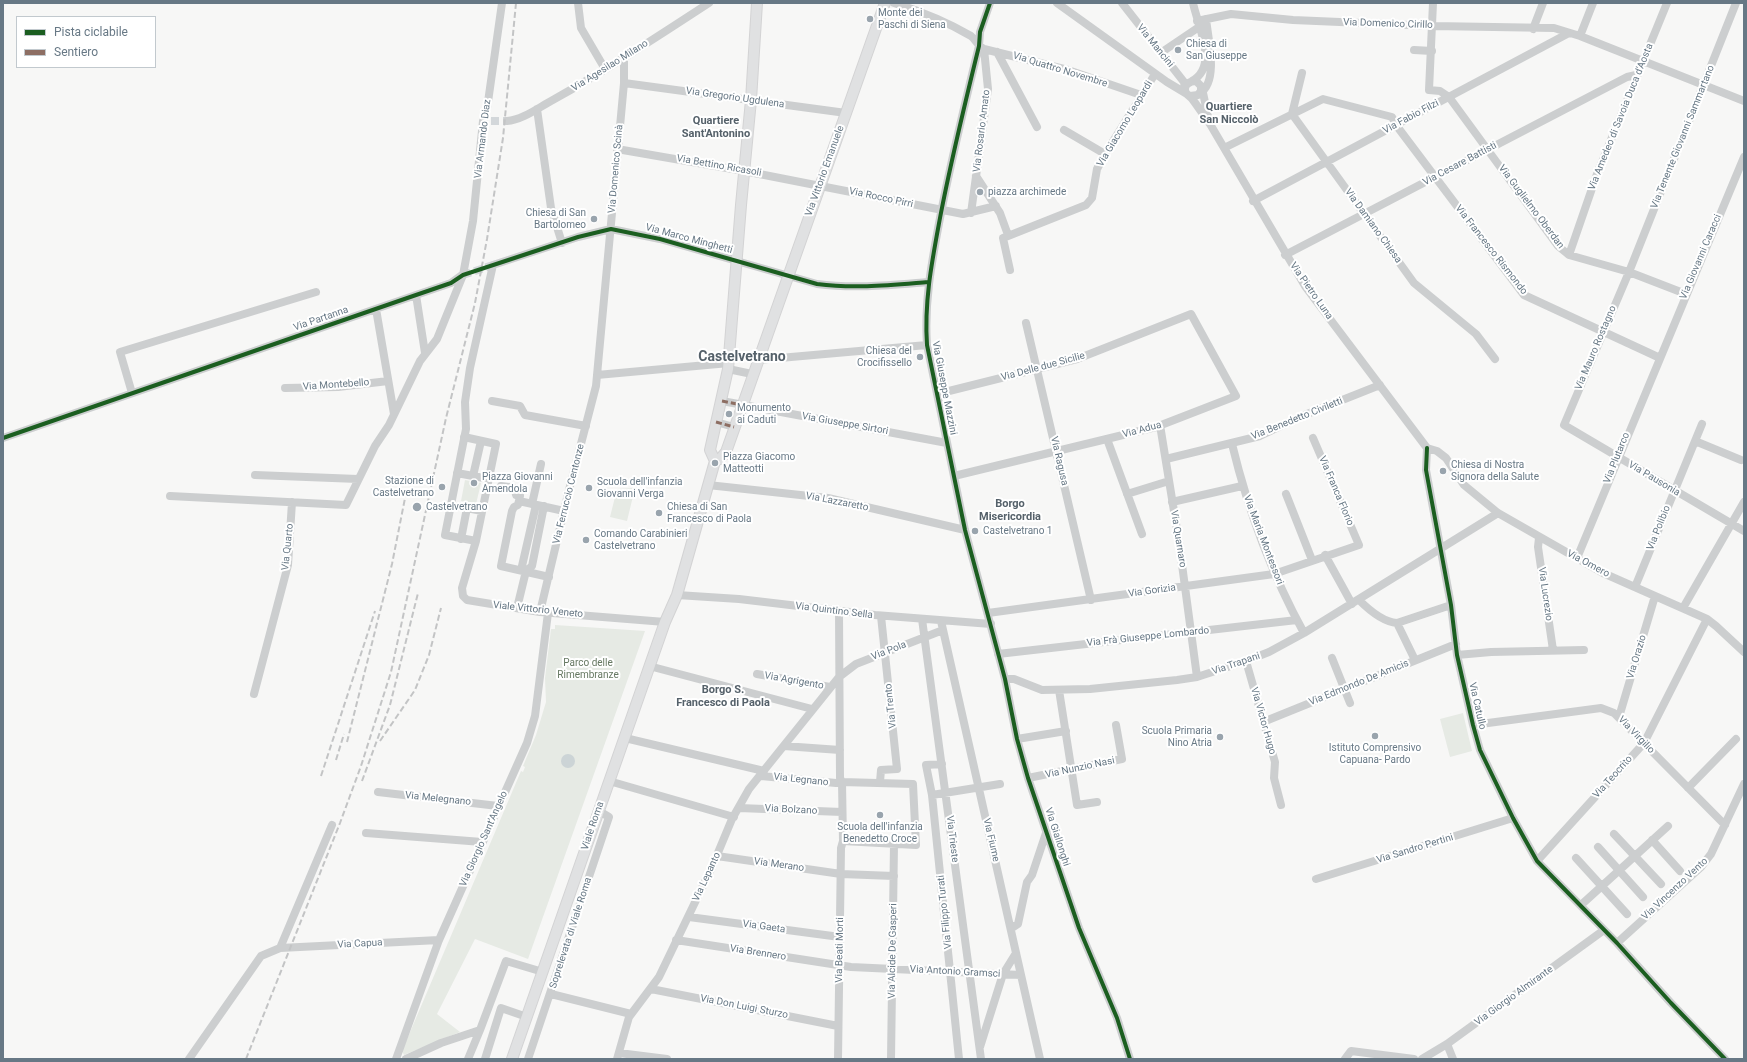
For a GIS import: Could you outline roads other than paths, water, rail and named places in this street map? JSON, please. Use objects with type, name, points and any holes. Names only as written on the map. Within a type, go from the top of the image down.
[{"type":"main road","points":[[677,595],[715,461],[710,450],[729,366],[751,100],[757,3]]},
{"type":"main road","name":"Via Vittorio Emanuele","points":[[757,360],[885,3]]},
{"type":"main road","points":[[715,461],[724,456],[757,360]]},
{"type":"main road","name":"Viale Roma","points":[[512,1059],[665,622],[677,595]]},
{"type":"street","name":"Via Armando Diaz","points":[[463,275],[473,221],[502,3]]},
{"type":"street","points":[[578,3],[581,28],[605,69]]},
{"type":"street","name":"Via Agesilao Milano","points":[[507,121],[512,121],[537,109],[624,58],[709,3]]},
{"type":"street","points":[[894,3],[943,22],[973,37],[981,48]]},
{"type":"street","points":[[981,48],[980,32],[990,3]]},
{"type":"street","points":[[1057,3],[1167,82],[1192,88],[1211,77],[1206,19]]},
{"type":"street","name":"Via Mancini","points":[[1122,3],[1192,88]]},
{"type":"street","points":[[1192,88],[1203,72],[1206,62],[1205,51],[1193,3]]},
{"type":"street","points":[[1433,3],[1432,51],[1429,90],[1440,91],[1450,97]]},
{"type":"street","points":[[1532,29],[1543,3]]},
{"type":"street","points":[[1580,36],[1593,3]]},
{"type":"street","name":"Via Amedeo di Savoia Duca d'Aosta","points":[[1569,255],[1597,174],[1636,75],[1644,61],[1667,3]]},
{"type":"street","points":[[1735,3],[1744,8]]},
{"type":"street","name":"Via Tenente Giovanni Sammartano","points":[[1629,272],[1704,85],[1735,3]]},
{"type":"street","name":"Via Domenico Cirillo","points":[[1198,24],[1206,19],[1231,14],[1293,20],[1433,26],[1532,29],[1554,28],[1580,36],[1744,101]]},
{"type":"street","points":[[1162,52],[1198,24]]},
{"type":"street","name":"Via Fabio Filzi","points":[[1253,201],[1569,33]]},
{"type":"street","name":"Via Quattro Novembre","points":[[981,48],[1068,70],[1141,96]]},
{"type":"street","name":"Via Rosario Amato","points":[[971,213],[988,89],[981,48]]},
{"type":"street","name":"Via Giuseppe Mazzini","points":[[981,48],[958,130],[928,282],[926,324],[927,345],[965,530],[988,613]]},
{"type":"street","points":[[1414,50],[1432,51]]},
{"type":"street","points":[[997,52],[1037,127]]},
{"type":"street","name":"Via Domenico Scinà","points":[[597,375],[624,83],[624,58]]},
{"type":"street","points":[[1292,114],[1302,73]]},
{"type":"street","name":"Via Giacomo Leopardi","points":[[1008,236],[1086,205],[1092,198],[1097,169],[1155,74]]},
{"type":"street","name":"Via Cesare Battisti","points":[[1285,255],[1627,77],[1636,75]]},
{"type":"street","points":[[1167,82],[1192,88]]},
{"type":"street","name":"Via Gregorio Ugdulena","points":[[624,83],[846,113]]},
{"type":"street","name":"Via Pietro Luna","points":[[1192,88],[1210,124],[1253,201],[1305,286],[1427,448]]},
{"type":"street","name":"Via Pietro Luna","points":[[1192,88],[1210,124]]},
{"type":"street","name":"Via Guglielmo Oberdan","points":[[1450,97],[1558,246],[1569,255],[1629,272],[1686,294]]},
{"type":"street","name":"Via Francesco Rismondo","points":[[1224,148],[1323,99],[1392,117],[1396,125],[1524,295],[1660,358]]},
{"type":"street","points":[[537,109],[551,208],[562,243]]},
{"type":"street","name":"Via Damiano Chiesa","points":[[1292,114],[1414,283],[1476,334],[1495,359]]},
{"type":"street","points":[[1064,130],[1105,154]]},
{"type":"street","name":"Via Bettino Ricasoli","points":[[617,149],[820,185]]},
{"type":"street","name":"Via Giovanni Caracci","points":[[1660,358],[1744,156]]},
{"type":"street","points":[[976,176],[1000,213],[1008,236],[1003,238],[1010,270]]},
{"type":"street","name":"Via Rocco Pirri","points":[[820,185],[942,211],[964,214],[996,206]]},
{"type":"street","name":"Via Marco Minghetti","points":[[464,437],[466,429],[464,402],[493,265],[611,229],[660,239],[817,284],[863,288],[928,282]]},
{"type":"street","name":"Via Mauro Rostagno","points":[[1564,425],[1602,332],[1629,272]]},
{"type":"street","points":[[170,496],[346,505],[358,479],[394,414],[420,361],[437,339],[463,275]]},
{"type":"street","name":"Via Partanna","points":[[3,438],[416,295],[451,282],[463,275]]},
{"type":"street","points":[[132,393],[120,352],[316,292]]},
{"type":"street","points":[[416,295],[425,353]]},
{"type":"street","points":[[376,309],[394,414]]},
{"type":"street","name":"Via Delle due Sicilie","points":[[937,394],[1077,359],[1191,314]]},
{"type":"street","name":"Via Adua","points":[[954,476],[1160,425],[1236,396],[1191,314]]},
{"type":"street","name":"Via Ragusa","points":[[1026,323],[1091,600]]},
{"type":"street","points":[[757,360],[927,345]]},
{"type":"street","name":"Via Plutarco","points":[[1576,558],[1660,358]]},
{"type":"street","points":[[597,375],[729,366],[752,374]]},
{"type":"street","name":"Via Ferruccio Centonze","points":[[544,612],[549,577],[597,375]]},
{"type":"street","name":"Via Montebello","points":[[285,388],[338,387],[388,381]]},
{"type":"street","name":"Via Benedetto Civiletti","points":[[1166,459],[1260,436],[1302,416],[1380,385]]},
{"type":"street","points":[[492,401],[520,406],[525,415],[586,426]]},
{"type":"street","name":"Via Giuseppe Sirtori","points":[[722,401],[947,443]]},
{"type":"street","points":[[716,422],[734,427]]},
{"type":"street","name":"Via Polibio","points":[[1634,587],[1702,424]]},
{"type":"street","name":"Via Quarnaro","points":[[1160,425],[1185,587],[1197,677]]},
{"type":"street","name":"Via Pausonia","points":[[1564,425],[1744,532]]},
{"type":"street","points":[[464,437],[481,441],[496,444],[475,544],[445,535],[464,437]]},
{"type":"street","name":"Via Franca Florio","points":[[1314,438],[1359,545]]},
{"type":"street","points":[[1107,439],[1142,534]]},
{"type":"street","points":[[473,476],[481,441]]},
{"type":"street","points":[[1695,441],[1741,460]]},
{"type":"street","name":"Via Maria Montessori","points":[[1232,444],[1242,486],[1274,574],[1304,633]]},
{"type":"street","name":"Via Omero","points":[[1427,448],[1437,451],[1446,458],[1464,485],[1498,513],[1539,538],[1603,573],[1707,619],[1744,652]]},
{"type":"street","name":"Via Catullo","points":[[1427,448],[1426,470],[1451,605],[1456,644],[1473,725],[1480,750],[1514,818],[1538,861],[1725,1059]]},
{"type":"street","points":[[526,571],[522,566],[538,505],[541,464]]},
{"type":"street","points":[[457,473],[489,479]]},
{"type":"street","points":[[255,475],[358,479]]},
{"type":"street","points":[[1127,494],[1169,481]]},
{"type":"street","name":"Via Lazzaretto","points":[[708,485],[828,498],[965,530]]},
{"type":"street","points":[[500,486],[515,488],[516,495],[520,496],[518,505],[514,507],[512,511],[501,566],[549,577]]},
{"type":"street","points":[[1172,502],[1242,486]]},
{"type":"street","points":[[1286,494],[1312,560]]},
{"type":"street","points":[[519,501],[564,511]]},
{"type":"street","name":"Via Quarto","points":[[254,694],[288,565],[292,502]]},
{"type":"street","points":[[1683,608],[1744,502]]},
{"type":"street","points":[[451,505],[482,512]]},
{"type":"street","points":[[460,539],[467,508]]},
{"type":"street","name":"Via Trapani","points":[[1005,679],[1014,679],[1042,690],[1130,686],[1197,677],[1246,661],[1269,652],[1304,633],[1498,513]]},
{"type":"street","name":"Via Lucrezio","points":[[1539,538],[1538,547],[1553,650]]},
{"type":"street","name":"Viale Vittorio Veneto","points":[[475,544],[466,569],[462,588],[463,596],[467,600],[544,612],[665,622]]},
{"type":"street","name":"Via Gorizia","points":[[988,613],[1274,574],[1325,555],[1359,545]]},
{"type":"street","points":[[1325,555],[1356,602],[1390,622],[1397,623],[1451,605]]},
{"type":"street","points":[[517,608],[526,571]]},
{"type":"street","name":"Via Quintino Sella","points":[[677,595],[739,599],[881,616],[990,624]]},
{"type":"street","name":"Via Orazio","points":[[1619,717],[1655,596]]},
{"type":"street","name":"Via Giorgio Sant'Angelo","points":[[396,1059],[440,940],[527,743],[536,716],[544,612]]},
{"type":"street","points":[[840,612],[840,778],[842,782]]},
{"type":"street","name":"Via Giallonghi","points":[[988,613],[1005,679],[1017,739],[1028,778],[1047,830],[1079,928],[1117,1018],[1130,1059]]},
{"type":"street","name":"Via Trento","points":[[880,782],[881,770],[897,769],[881,616]]},
{"type":"street","name":"Via Trieste","points":[[922,619],[981,1059]]},
{"type":"street","name":"Via Teocrito","points":[[1538,861],[1644,743],[1707,619]]},
{"type":"street","name":"Via Fiume","points":[[941,620],[976,780],[1012,928],[1016,953],[1040,1059]]},
{"type":"street","name":"Via Frà Giuseppe Lombardo","points":[[998,654],[1297,620]]},
{"type":"street","points":[[1397,623],[1415,660]]},
{"type":"street","name":"Via Pola","points":[[839,677],[856,664],[943,630]]},
{"type":"street","name":"Via Edmondo De Amicis","points":[[1263,722],[1456,644]]},
{"type":"street","points":[[1458,655],[1492,652],[1584,650]]},
{"type":"street","points":[[1332,658],[1350,703]]},
{"type":"street","name":"Via Victor Hugo","points":[[1246,661],[1275,762],[1274,778],[1281,805]]},
{"type":"street","points":[[650,666],[812,709]]},
{"type":"street","name":"Via Agrigento","points":[[757,674],[830,687]]},
{"type":"street","name":"Via Lepanto","points":[[631,1014],[651,989],[659,976],[717,856],[734,816],[750,789],[812,709],[839,677]]},
{"type":"street","points":[[1059,690],[1077,805],[1097,802]]},
{"type":"street","name":"Via Virgilio","points":[[1473,725],[1601,708],[1614,713],[1725,825]]},
{"type":"street","name":"Via Nunzio Nasi","points":[[1028,778],[1122,759],[1116,725]]},
{"type":"street","points":[[1017,739],[1066,731]]},
{"type":"street","name":"Via Legnano","points":[[625,738],[762,774],[836,783],[880,782],[913,784],[916,845],[894,844]]},
{"type":"street","points":[[1688,788],[1736,739]]},
{"type":"street","points":[[784,746],[840,750]]},
{"type":"street","name":"Via Filippo Turati","points":[[942,764],[926,765],[932,795],[960,1059]]},
{"type":"street","points":[[609,781],[734,816]]},
{"type":"street","name":"Via Beati Morti","points":[[838,1059],[841,848],[843,841],[842,782]]},
{"type":"street","points":[[932,795],[946,794],[1000,784]]},
{"type":"street","name":"Via Vincenzo Vento","points":[[1617,943],[1701,867],[1711,854],[1744,784]]},
{"type":"street","name":"Via Melegnano","points":[[378,792],[498,806]]},
{"type":"street","name":"Via Bolzano","points":[[739,808],[842,812]]},
{"type":"street","name":"Soprelevata di Viale Roma","points":[[528,1059],[609,817],[599,811]]},
{"type":"street","name":"Via Sandro Pertini","points":[[1316,879],[1514,818]]},
{"type":"street","points":[[280,948],[332,825]]},
{"type":"street","points":[[1580,905],[1668,826]]},
{"type":"street","points":[[1012,928],[1018,924],[1027,882],[1032,875],[1047,830]]},
{"type":"street","points":[[366,833],[482,842]]},
{"type":"street","points":[[1614,834],[1661,884]]},
{"type":"street","points":[[1652,840],[1680,871]]},
{"type":"street","points":[[843,841],[894,844]]},
{"type":"street","name":"Via Alcide De Gasperi","points":[[891,1059],[894,844]]},
{"type":"street","points":[[1598,847],[1643,897]]},
{"type":"street","name":"Via Merano","points":[[717,856],[841,874],[894,876]]},
{"type":"street","points":[[1576,858],[1627,914]]},
{"type":"street","name":"Via Gaeta","points":[[688,917],[840,937]]},
{"type":"street","name":"Via Giorgio Almirante","points":[[1422,1059],[1447,1044],[1604,930]]},
{"type":"street","name":"Via Capua","points":[[189,1059],[261,956],[280,948],[440,940]]},
{"type":"street","name":"Via Brennero","points":[[676,940],[840,965]]},
{"type":"street","points":[[980,1049],[1003,974],[1016,953]]},
{"type":"street","points":[[468,1059],[494,997],[506,961],[543,972]]},
{"type":"street","name":"Via Antonio Gramsci","points":[[840,965],[1022,975]]},
{"type":"street","name":"Via Don Luigi Sturzo","points":[[651,989],[838,1026]]},
{"type":"street","points":[[551,994],[631,1014],[618,1056],[667,1059]]},
{"type":"street","points":[[485,1059],[501,1008],[527,1017]]},
{"type":"street","points":[[406,1059],[441,1043],[480,1030]]},
{"type":"street","points":[[1447,1044],[1453,1059]]},
{"type":"street","points":[[1345,1059],[1351,1051],[1414,1059]]},
{"type":"tunnel","points":[[491,121],[507,121]]},
{"type":"tunnel","points":[[463,275],[493,265]]},
{"type":"railway","points":[[246,1059],[340,823],[361,766],[391,672],[446,418],[475,303],[487,239],[503,138],[516,3]]},
{"type":"railway","points":[[347,742],[392,564],[407,488]]},
{"type":"railway","points":[[362,781],[390,705],[418,593]]},
{"type":"railway","points":[[380,741],[415,690],[429,655],[441,608]]},
{"type":"railway","points":[[321,776],[375,611]]},
{"type":"railway","points":[[336,760],[344,734]]},
{"type":"place","name":"Monte dei Paschi di Siena","points":[[870,19]]},
{"type":"place","name":"Chiesa di San Giuseppe","points":[[1178,50]]},
{"type":"place","name":"piazza archimede","points":[[980,192]]},
{"type":"place","name":"Chiesa di San Bartolomeo","points":[[594,219]]},
{"type":"place","name":"Chiesa del Crocifissello","points":[[920,357]]},
{"type":"place","name":"Monumento ai Caduti","points":[[729,414]]},
{"type":"place","name":"Piazza Giacomo Matteotti","points":[[715,463]]},
{"type":"place","name":"Chiesa di Nostra Signora della Salute","points":[[1443,471]]},
{"type":"place","name":"Piazza Giovanni Amendola","points":[[474,483]]},
{"type":"place","name":"Stazione di Castelvetrano","points":[[442,487]]},
{"type":"place","name":"Scuola dell'infanzia Giovanni Verga","points":[[589,488]]},
{"type":"place","name":"Castelvetrano","points":[[417,507]]},
{"type":"place","name":"Chiesa di San Francesco di Paola","points":[[659,513]]},
{"type":"place","name":"Castelvetrano 1","points":[[975,531]]},
{"type":"place","name":"Comando Carabinieri Castelvetrano","points":[[586,540]]},
{"type":"place","name":"Istituto Comprensivo Capuana- Pardo","points":[[1375,736]]},
{"type":"place","name":"Scuola Primaria Nino Atria","points":[[1220,737]]},
{"type":"place","name":"Scuola dell'infanzia Benedetto Croce","points":[[880,815]]},
{"type":"district","name":"Quartiere San Niccolò","points":[[1229,113]]},
{"type":"district","name":"Quartiere Sant'Antonino","points":[[716,127]]},
{"type":"district","name":"Castelvetrano","points":[[742,357]]},
{"type":"district","name":"Borgo Misericordia","points":[[1010,510]]},
{"type":"district","name":"Borgo S. Francesco di Paola","points":[[723,696]]},
{"type":"park label","name":"Parco delle Rimembranze","points":[[588,668]]}]
